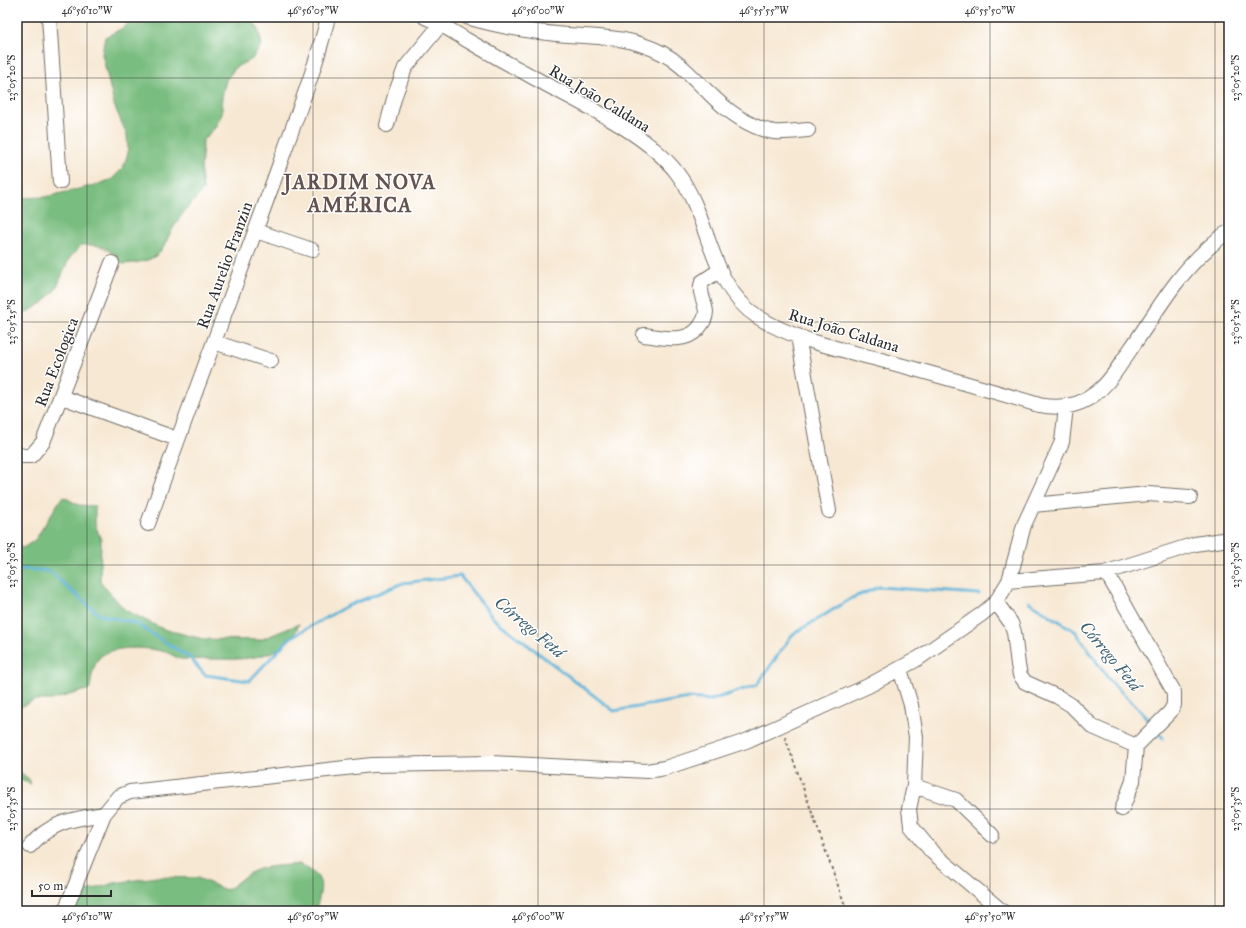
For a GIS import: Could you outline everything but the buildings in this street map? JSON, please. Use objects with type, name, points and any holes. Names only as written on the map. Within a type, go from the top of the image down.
[{"type":"street","points":[[49,17],[60,182]]},
{"type":"street","name":"Rua Aurelio Franzin","points":[[148,524],[177,439],[256,230],[314,66],[328,17]]},
{"type":"street","name":"Rua João Caldana","points":[[425,17],[441,24],[522,72],[622,126],[667,159],[691,194],[720,270],[732,292],[758,317],[798,336],[1039,405],[1055,408],[1066,407],[1076,404],[1096,394],[1110,379],[1175,283],[1201,255],[1229,232]]},
{"type":"street","points":[[467,17],[496,26],[521,30],[600,36],[634,42],[662,53],[683,66],[708,93],[739,117],[755,126],[776,132],[808,130]]},
{"type":"street","points":[[387,125],[395,95],[405,68],[441,24]]},
{"type":"street","points":[[256,230],[312,250]]},
{"type":"street","name":"Rua Ecologica","points":[[17,454],[31,456],[38,451],[62,397],[112,263]]},
{"type":"street","points":[[644,335],[682,338],[695,332],[703,323],[706,313],[700,291],[702,282],[720,270]]},
{"type":"street","points":[[798,336],[829,511]]},
{"type":"street","points":[[214,342],[270,361]]},
{"type":"street","points":[[62,397],[177,439]]},
{"type":"street","points":[[65,911],[104,814],[111,803],[118,797],[130,792],[372,766],[492,763],[647,772],[665,768],[731,746],[781,726],[900,669],[982,614],[996,602],[1009,581],[1024,525],[1062,442],[1066,407]]},
{"type":"street","points":[[1033,505],[1148,494],[1190,496]]},
{"type":"street","points":[[1009,581],[1104,573],[1195,544],[1229,539]]},
{"type":"street","points":[[1104,573],[1109,577],[1138,625],[1174,692],[1175,698],[1170,712],[1136,746],[1134,781],[1122,809]]},
{"type":"street","points":[[996,602],[1011,623],[1014,632],[1020,675],[1026,682],[1058,697],[1071,705],[1093,727],[1136,746]]},
{"type":"street","points":[[900,669],[911,705],[916,737],[914,786],[908,817],[911,826],[932,852],[1002,911]]},
{"type":"street","points":[[914,786],[956,800],[992,835]]},
{"type":"street","points":[[30,846],[41,834],[56,825],[104,814]]},
{"type":"path","points":[[781,726],[847,911]]},
{"type":"green space","points":[[137,17],[249,17],[258,28],[262,45],[252,59],[236,67],[226,80],[222,97],[222,114],[214,129],[203,140],[201,172],[203,190],[181,216],[165,244],[156,256],[149,260],[123,264],[105,248],[95,245],[81,245],[69,259],[56,289],[43,303],[17,318],[17,198],[45,197],[96,185],[112,179],[123,168],[128,153],[127,135],[114,105],[102,54],[105,37],[121,29]]},
{"type":"green space","points":[[62,497],[78,505],[95,506],[95,524],[101,540],[100,581],[125,610],[163,629],[203,639],[260,640],[299,624],[293,636],[284,645],[274,651],[250,658],[181,659],[169,653],[158,650],[131,648],[113,650],[100,657],[98,660],[93,672],[90,689],[52,700],[34,700],[17,709],[17,546],[23,548],[35,540]]},
{"type":"green space","points":[[17,770],[29,779],[31,784],[17,779]]},
{"type":"green space","points":[[299,864],[314,873],[320,883],[321,888],[316,911],[68,911],[81,893],[114,883],[157,877],[198,878],[226,890],[247,875],[261,868]]},
{"type":"waterway","name":"Córrego Fetá","points":[[17,572],[24,569],[50,571],[100,615],[135,623],[190,658],[205,675],[249,681],[290,638],[345,607],[403,583],[460,576],[494,619],[614,711],[689,698],[711,700],[757,685],[792,635],[852,598],[879,587],[979,594]]},
{"type":"waterway","name":"Córrego Fetá","points":[[1029,602],[1076,632],[1110,681],[1152,724]]},
{"type":"waterway","name":"Córrego Fetá","points":[[1156,730],[1163,738]]},
{"type":"district","name":"JARDIM NOVA AMÉRICA","points":[[360,194]]}]
